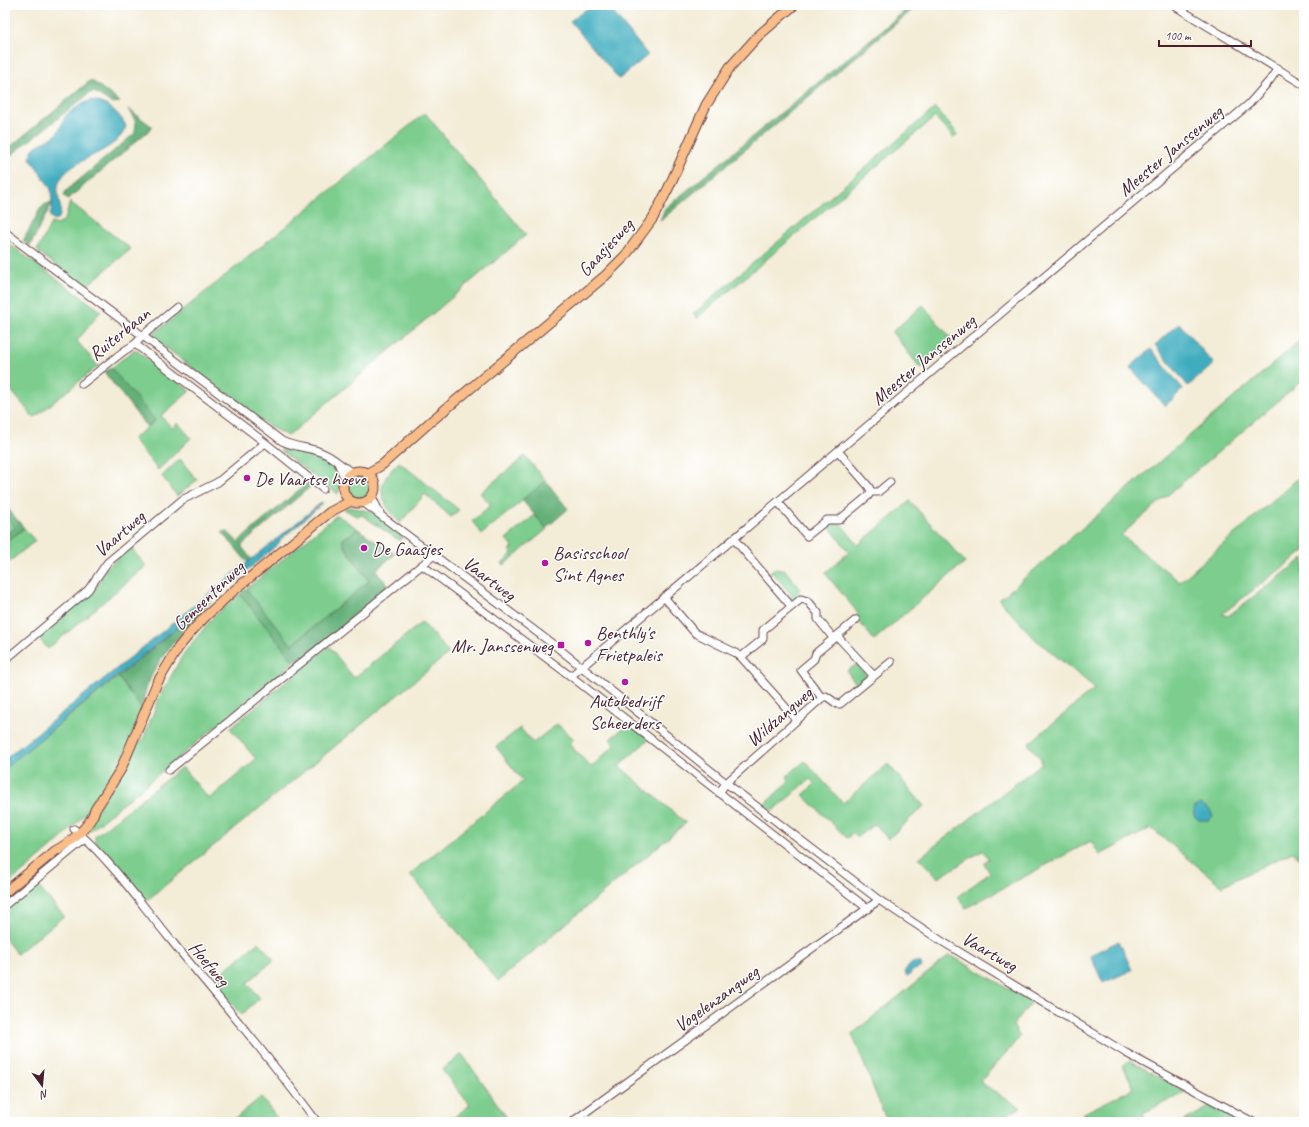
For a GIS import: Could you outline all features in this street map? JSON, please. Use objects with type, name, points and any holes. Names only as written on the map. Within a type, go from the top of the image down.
[{"type":"main road","name":"Gaasjesweg","points":[[371,477],[429,423],[605,276],[625,256],[653,218],[668,189],[706,105],[730,68],[758,36],[794,5]]},
{"type":"main road","points":[[360,471],[371,477],[376,489],[372,497],[364,503],[351,501],[344,493],[344,484],[346,479],[353,473],[360,471]]},
{"type":"main road","name":"Gemeentenweg","points":[[330,512],[344,493]]},
{"type":"main road","name":"Gemeentenweg","points":[[5,892],[55,851],[79,834],[88,814],[95,810],[121,769],[157,683],[178,648],[191,632],[222,601],[330,512],[351,501]]},
{"type":"street","points":[[1173,5],[1237,46],[1278,68],[1304,85]]},
{"type":"street","name":"Meester Janssenweg","points":[[581,667],[1249,104],[1270,80],[1278,68]]},
{"type":"street","points":[[5,232],[270,432],[292,446],[318,451],[330,456],[353,473]]},
{"type":"street","name":"Ruiterbaan","points":[[82,384],[135,344],[148,330],[177,307]]},
{"type":"street","points":[[135,344],[323,489]]},
{"type":"street","name":"Vaartweg","points":[[5,660],[88,590],[107,563],[182,500],[218,482],[264,442],[270,432]]},
{"type":"street","points":[[838,451],[871,492]]},
{"type":"street","points":[[338,463],[346,479]]},
{"type":"street","points":[[778,502],[807,536],[827,520],[839,520],[871,492],[878,492],[890,482]]},
{"type":"street","name":"Vaartweg","points":[[372,497],[380,513]]},
{"type":"street","name":"Vaartweg","points":[[364,503],[380,513],[394,526],[433,556],[581,667],[726,783],[879,900],[931,934],[1126,1052],[1253,1122]]},
{"type":"street","points":[[734,539],[791,606]]},
{"type":"street","points":[[169,770],[373,603],[433,556]]},
{"type":"street","name":"Vaartweg","points":[[422,565],[571,676],[868,909]]},
{"type":"street","points":[[664,597],[692,630],[700,636],[734,652],[741,657],[797,720]]},
{"type":"street","points":[[741,657],[763,639],[763,630],[798,600],[804,599],[808,601],[818,613],[818,619],[874,676]]},
{"type":"street","points":[[822,698],[801,670],[814,659],[816,653],[856,620]]},
{"type":"street","name":"Wildzangweg","points":[[726,783],[822,698],[826,696],[837,704],[840,704],[891,662]]},
{"type":"street","points":[[571,676],[581,667]]},
{"type":"street","points":[[719,793],[726,783]]},
{"type":"street","name":"Gemeentenweg","points":[[5,905],[79,834]]},
{"type":"street","name":"Hoefweg","points":[[79,834],[285,1078],[317,1122]]},
{"type":"street","name":"Vogelenzangweg","points":[[572,1122],[879,900]]},
{"type":"green space","points":[[912,5],[918,5],[660,221],[665,208]]},
{"type":"green space","points":[[91,80],[120,102],[112,103],[94,92],[90,93],[5,160],[5,151]]},
{"type":"green space","points":[[935,108],[958,134],[954,138],[935,117],[697,318],[693,314]]},
{"type":"green space","points":[[128,109],[153,127],[68,199],[64,196],[66,191],[135,133],[136,122]]},
{"type":"green space","points":[[425,113],[526,235],[288,436],[270,427],[152,337],[153,334]]},
{"type":"green space","points":[[52,202],[30,246],[23,241],[40,209],[44,205]]},
{"type":"green space","points":[[70,202],[131,249],[85,287],[37,251],[51,223],[58,225],[65,219]]},
{"type":"green space","points":[[5,241],[101,311],[77,341],[98,366],[34,418],[5,383]]},
{"type":"green space","points":[[923,305],[953,341],[921,369],[892,332]]},
{"type":"green space","points":[[1304,337],[1304,379],[1121,535],[1180,582],[1304,473],[1304,551],[1222,614],[1228,616],[1304,558],[1304,862],[1292,852],[1222,886],[1151,828],[1100,855],[1091,841],[966,908],[958,896],[990,873],[984,864],[989,858],[982,851],[938,878],[919,858],[1041,764],[1041,759],[1028,744],[1095,688],[1035,639],[999,600]],"holes":[[[1201,804],[1209,809],[1213,816],[1209,820],[1200,820],[1195,807]]]},
{"type":"green space","points":[[133,351],[137,351],[190,391],[161,416],[172,428],[178,423],[191,438],[158,470],[133,439],[155,421],[111,368]]},
{"type":"green space","points":[[111,368],[155,420],[147,427],[104,372]]},
{"type":"green space","points":[[280,450],[306,452],[332,465],[340,474],[342,480],[338,494]]},
{"type":"green space","points":[[525,456],[546,481],[482,534],[472,521],[491,505],[480,493]]},
{"type":"green space","points":[[180,459],[197,480],[177,496],[162,476]]},
{"type":"green space","points":[[399,462],[459,510],[451,517],[425,494],[400,523],[387,506],[383,499],[382,492],[386,478]]},
{"type":"green space","points":[[359,477],[367,480],[370,488],[367,496],[359,499],[351,496],[348,488],[351,480]]},
{"type":"green space","points":[[546,481],[568,509],[546,528],[522,500]]},
{"type":"green space","points":[[307,483],[311,486],[242,545],[252,560],[248,563],[222,532],[227,531],[238,542]]},
{"type":"green space","points":[[910,501],[965,562],[874,640],[855,617],[858,613],[825,573],[849,552],[826,523],[841,524],[858,545]]},
{"type":"green space","points":[[5,505],[24,528],[5,543],[5,536],[15,528],[5,515]]},
{"type":"green space","points":[[349,507],[373,512],[403,538],[400,541],[362,515],[356,516],[344,509]]},
{"type":"green space","points":[[5,515],[15,528],[5,536]]},
{"type":"green space","points":[[337,515],[358,529],[343,539],[344,546],[369,581],[291,645],[246,589]]},
{"type":"green space","points":[[535,515],[547,529],[504,565],[502,563],[512,554],[509,550],[513,547],[506,539]]},
{"type":"green space","points":[[24,528],[35,541],[5,565],[5,543]]},
{"type":"green space","points":[[358,529],[395,554],[377,569],[378,574],[391,587],[302,660],[297,659],[294,662],[240,594],[246,589],[292,645],[369,581],[343,543],[343,539]]},
{"type":"green space","points":[[131,548],[146,566],[48,649],[37,636],[96,588],[105,569]]},
{"type":"green space","points":[[775,568],[779,570],[784,569],[800,588],[798,592],[800,597],[792,602],[788,600],[792,596],[772,572],[767,574]]},
{"type":"green space","points":[[240,594],[294,662],[86,834],[86,828],[133,751],[143,739],[161,694],[184,653],[214,616]]},
{"type":"green space","points":[[213,599],[168,649],[151,677],[145,692],[142,709],[118,677]]},
{"type":"green space","points":[[422,622],[449,653],[146,901],[95,842],[95,836],[182,767],[209,799],[256,759],[230,728],[329,646],[354,678]]},
{"type":"green space","points":[[857,664],[867,676],[856,684],[847,671]]},
{"type":"green space","points":[[118,677],[142,709],[120,764],[105,788],[80,820],[51,848],[5,887],[5,768]]},
{"type":"green space","points":[[557,724],[574,739],[569,744],[591,767],[615,745],[610,739],[628,724],[649,739],[619,766],[686,823],[498,981],[410,874],[523,781],[496,747],[520,728],[533,743]]},
{"type":"green space","points":[[805,761],[843,803],[888,764],[924,806],[888,839],[875,824],[857,837],[853,833],[847,838],[803,795],[815,784],[810,779],[773,811],[764,805],[789,781],[787,777],[788,775]]},
{"type":"green space","points":[[36,884],[64,916],[17,954],[5,939],[5,910]]},
{"type":"green space","points":[[259,942],[274,960],[247,983],[260,998],[241,1015],[212,980]]},
{"type":"green space","points":[[950,955],[1032,1002],[1013,1025],[1020,1037],[980,1082],[1021,1108],[992,1122],[887,1122],[852,1034]]},
{"type":"green space","points":[[462,1054],[510,1122],[448,1122],[470,1105],[442,1070]]},
{"type":"green space","points":[[1129,1060],[1186,1092],[1143,1113],[1147,1122],[1086,1122],[1082,1114],[1134,1088],[1123,1066]]},
{"type":"green space","points":[[261,1097],[280,1122],[231,1122]]},
{"type":"green space","points":[[1211,1106],[1237,1119],[1234,1122],[1182,1122]]},
{"type":"water","points":[[592,5],[607,5],[648,55],[619,79],[570,21]]},
{"type":"water","points":[[91,100],[102,103],[112,109],[126,126],[122,135],[115,142],[77,164],[62,177],[58,188],[60,208],[59,218],[53,220],[50,216],[52,206],[51,189],[30,158],[31,153],[39,144],[50,139],[56,134],[60,129],[66,115],[77,107]]},
{"type":"water","points":[[1179,323],[1214,364],[1188,386],[1155,345]]},
{"type":"water","points":[[1151,349],[1183,389],[1165,406],[1130,367]]},
{"type":"water","points":[[321,503],[323,503],[280,540],[281,541],[261,559],[5,768],[5,759]]},
{"type":"water","points":[[1201,804],[1209,809],[1213,816],[1209,820],[1199,820],[1194,816],[1195,808],[1197,805]]},
{"type":"water","points":[[1119,941],[1132,970],[1103,983],[1090,955]]},
{"type":"water","points":[[912,963],[921,963],[922,967],[912,971],[909,976],[906,976],[905,970]]},
{"type":"place","name":"De Vaartse hoeve","points":[[247,478]]},
{"type":"place","name":"De Gaasjes","points":[[364,548]]},
{"type":"place","name":"Basisschool Sint Agnes","points":[[545,563]]},
{"type":"place","name":"Benthly's Frietpaleis","points":[[588,643]]},
{"type":"place","name":"Mr. Janssenweg","points":[[561,645]]},
{"type":"place","name":"Autobedrijf Scheerders","points":[[625,682]]}]
